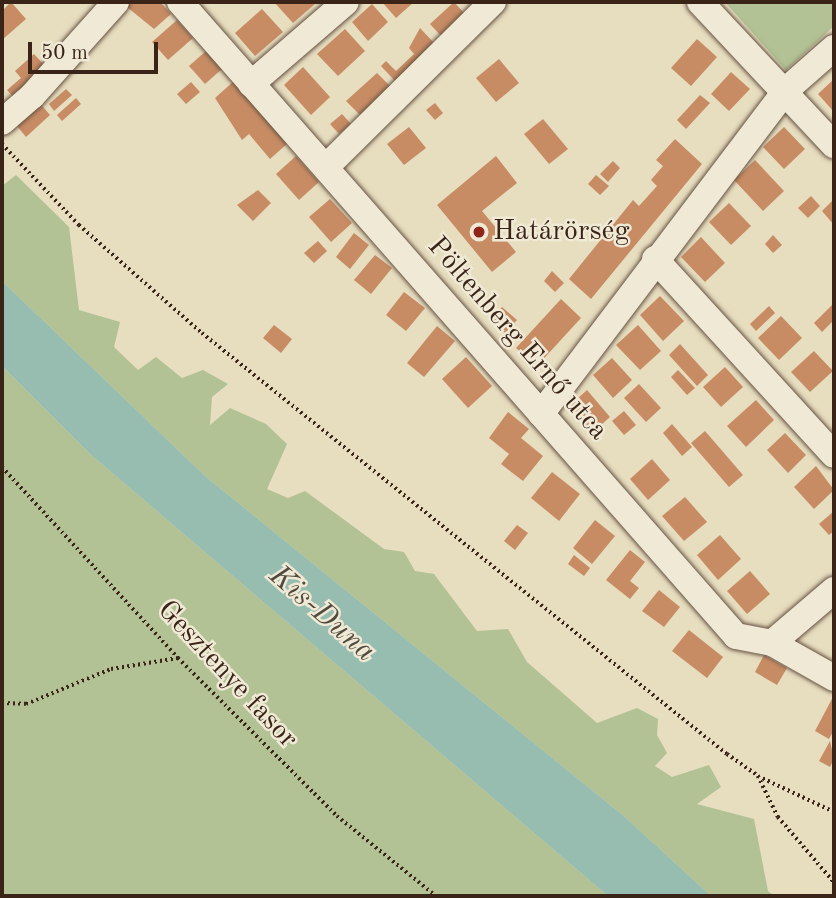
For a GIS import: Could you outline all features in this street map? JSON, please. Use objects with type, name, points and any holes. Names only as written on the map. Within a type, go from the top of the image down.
[{"type":"street","points":[[2,122],[32,96],[116,2]]},
{"type":"street","name":"Pöltenberg Ernő utca","points":[[180,2],[736,636],[772,643],[834,678]]},
{"type":"street","points":[[251,84],[346,2]]},
{"type":"street","points":[[326,167],[493,2]]},
{"type":"street","points":[[700,2],[834,145]]},
{"type":"street","points":[[541,414],[655,260],[785,92],[834,48]]},
{"type":"street","points":[[655,260],[834,456]]},
{"type":"street","points":[[772,643],[834,590]]},
{"type":"path","points":[[2,144],[79,225],[202,333],[758,776],[834,812]]},
{"type":"path","name":"Gesztenye fasor","points":[[2,467],[178,658],[337,816],[436,896]]},
{"type":"path","points":[[2,703],[26,704],[111,669],[178,658]]},
{"type":"path","points":[[758,776],[778,817],[834,882]]},
{"type":"green space","points":[[725,2],[834,2],[834,26],[786,70]]},
{"type":"green space","points":[[16,175],[69,227],[79,310],[120,322],[114,347],[138,370],[156,357],[182,378],[203,370],[228,384],[212,397],[210,425],[230,408],[266,424],[287,444],[267,489],[288,498],[305,491],[384,549],[404,552],[415,571],[434,574],[477,631],[508,629],[527,662],[597,723],[637,708],[658,719],[657,735],[667,753],[655,766],[672,777],[709,765],[721,787],[697,804],[754,819],[768,891],[774,896],[711,896],[625,817],[205,476],[2,281],[2,186]]},
{"type":"green space","points":[[2,366],[90,454],[608,896],[2,896]]},
{"type":"water","name":"Kis-Duna","points":[[2,281],[205,476],[625,817],[711,896],[608,896],[90,454],[2,366]]},
{"type":"building","points":[[11,2],[26,19],[2,40],[2,11]]},
{"type":"building","points":[[160,2],[171,14],[154,29],[122,3]]},
{"type":"building","points":[[274,2],[312,2],[315,4],[293,23]]},
{"type":"building","points":[[382,2],[414,2],[396,18]]},
{"type":"building","points":[[454,2],[466,15],[442,37],[430,24]]},
{"type":"building","points":[[372,4],[388,22],[368,41],[352,22]]},
{"type":"building","points":[[262,9],[283,32],[255,56],[235,33]]},
{"type":"building","points":[[177,20],[193,38],[168,60],[152,42]]},
{"type":"building","points":[[420,28],[435,44],[395,81],[381,66],[386,61],[396,71],[414,54],[409,48]]},
{"type":"building","points":[[345,29],[365,51],[338,76],[317,54]]},
{"type":"building","points":[[697,39],[717,57],[691,86],[671,68]]},
{"type":"building","points":[[206,51],[222,69],[205,84],[189,66]]},
{"type":"building","points":[[34,54],[47,68],[17,101],[7,90],[21,78],[15,71]]},
{"type":"building","points":[[499,59],[519,83],[496,102],[476,78]]},
{"type":"building","points":[[303,67],[330,97],[311,115],[284,85]]},
{"type":"building","points":[[731,72],[750,89],[729,111],[711,94]]},
{"type":"building","points":[[377,73],[391,87],[360,115],[346,101]]},
{"type":"building","points":[[834,79],[834,112],[818,94]]},
{"type":"building","points":[[234,81],[288,143],[270,159],[249,134],[242,140],[215,98]]},
{"type":"building","points":[[191,82],[200,92],[186,104],[177,94]]},
{"type":"building","points":[[66,89],[72,95],[54,111],[49,104]]},
{"type":"building","points":[[700,95],[710,103],[686,129],[677,120]]},
{"type":"building","points":[[76,98],[81,104],[62,121],[57,115]]},
{"type":"building","points":[[37,100],[50,115],[26,137],[13,121]]},
{"type":"building","points":[[435,103],[443,113],[435,120],[426,110]]},
{"type":"building","points":[[342,114],[351,124],[339,134],[330,124]]},
{"type":"building","points":[[543,119],[568,149],[549,164],[524,134]]},
{"type":"building","points":[[409,127],[426,148],[404,165],[387,144]]},
{"type":"building","points":[[784,127],[805,149],[784,169],[763,147]]},
{"type":"building","points":[[675,139],[702,164],[591,299],[569,279],[633,200],[639,206],[657,186],[651,180],[663,166],[656,160]]},
{"type":"building","points":[[296,156],[319,182],[299,200],[276,174]]},
{"type":"building","name":"Határörség","points":[[496,156],[517,183],[482,211],[516,252],[492,272],[437,205]]},
{"type":"building","points":[[755,160],[784,191],[763,211],[734,180]]},
{"type":"building","points":[[613,161],[620,168],[608,182],[600,174]]},
{"type":"building","points":[[596,175],[609,186],[600,195],[588,184]]},
{"type":"building","points":[[258,190],[271,203],[253,221],[237,205]]},
{"type":"building","points":[[811,196],[820,206],[808,218],[798,208]]},
{"type":"building","points":[[330,199],[352,223],[331,242],[309,217]]},
{"type":"building","points":[[834,199],[834,225],[822,211]]},
{"type":"building","points":[[729,203],[751,226],[731,245],[709,222]]},
{"type":"building","points":[[354,233],[369,245],[350,269],[336,257]]},
{"type":"building","points":[[773,235],[782,245],[773,253],[765,244]]},
{"type":"building","points":[[701,237],[725,263],[705,282],[681,257]]},
{"type":"building","points":[[318,241],[327,251],[314,263],[304,253]]},
{"type":"building","points":[[375,255],[392,268],[371,294],[354,280]]},
{"type":"building","points":[[552,271],[564,283],[555,292],[544,281]]},
{"type":"building","points":[[404,292],[425,308],[406,331],[386,315]]},
{"type":"building","points":[[660,296],[684,321],[663,341],[640,315]]},
{"type":"building","points":[[561,299],[581,318],[537,366],[516,348]]},
{"type":"building","points":[[834,303],[834,320],[822,332],[814,323]]},
{"type":"building","points":[[769,306],[775,313],[756,331],[750,324]]},
{"type":"building","points":[[502,307],[517,320],[505,333],[490,320]]},
{"type":"building","points":[[781,316],[802,338],[779,360],[758,338]]},
{"type":"building","points":[[274,325],[292,339],[281,353],[263,338]]},
{"type":"building","points":[[638,325],[661,351],[640,370],[616,345]]},
{"type":"building","points":[[437,326],[455,341],[424,377],[407,363]]},
{"type":"building","points":[[680,344],[708,375],[697,386],[669,355]]},
{"type":"building","points":[[814,351],[833,371],[810,392],[791,372]]},
{"type":"building","points":[[466,357],[492,386],[468,408],[442,379]]},
{"type":"building","points":[[612,358],[632,380],[613,398],[593,375]]},
{"type":"building","points":[[725,367],[743,387],[721,407],[703,387]]},
{"type":"building","points":[[678,370],[695,388],[687,395],[671,377]]},
{"type":"building","points":[[639,384],[661,408],[646,422],[624,398]]},
{"type":"building","points":[[587,390],[610,417],[591,434],[568,407]]},
{"type":"building","points":[[756,400],[774,420],[746,447],[727,426]]},
{"type":"building","points":[[624,411],[636,425],[624,435],[612,421]]},
{"type":"building","points":[[508,412],[529,429],[521,438],[543,456],[523,481],[501,464],[509,454],[489,438]]},
{"type":"building","points":[[672,424],[692,447],[682,456],[663,433]]},
{"type":"building","points":[[705,431],[743,475],[729,487],[691,443]]},
{"type":"building","points":[[785,433],[806,455],[788,473],[767,450]]},
{"type":"building","points":[[652,459],[670,480],[648,500],[630,479]]},
{"type":"building","points":[[816,466],[834,490],[814,509],[794,487]]},
{"type":"building","points":[[552,472],[580,494],[559,521],[531,498]]},
{"type":"building","points":[[685,497],[707,522],[684,541],[662,516]]},
{"type":"building","points":[[834,511],[834,531],[829,535],[819,524]]},
{"type":"building","points":[[595,520],[615,536],[592,564],[573,548]]},
{"type":"building","points":[[517,525],[528,533],[515,550],[504,541]]},
{"type":"building","points":[[720,535],[741,559],[718,580],[697,555]]},
{"type":"building","points":[[630,550],[645,562],[630,581],[639,588],[630,599],[606,580]]},
{"type":"building","points":[[574,555],[590,568],[584,576],[568,564]]},
{"type":"building","points":[[750,571],[770,594],[747,614],[727,591]]},
{"type":"building","points":[[659,590],[680,607],[664,627],[642,611]]},
{"type":"building","points":[[689,630],[723,657],[707,678],[672,651]]},
{"type":"building","points":[[764,655],[787,668],[777,685],[755,672]]},
{"type":"building","points":[[834,695],[834,730],[829,739],[815,731]]},
{"type":"building","points":[[830,741],[834,759],[830,767],[819,761]]},
{"type":"place","name":"Határörség","points":[[479,232]]}]
